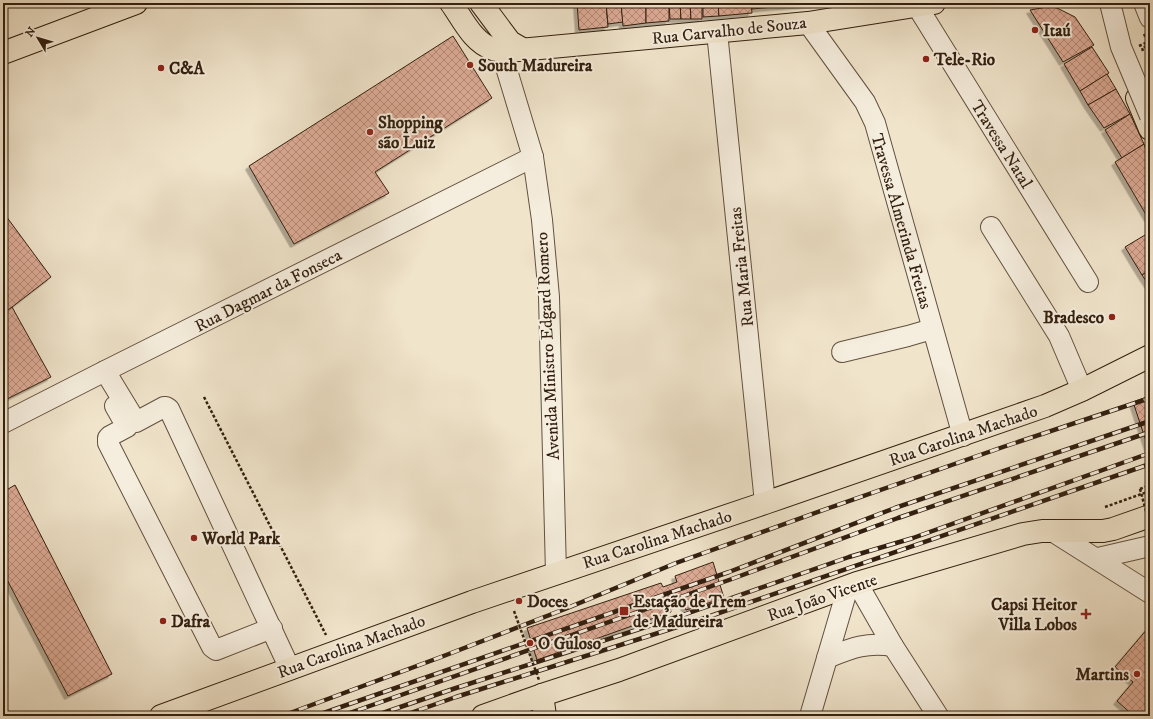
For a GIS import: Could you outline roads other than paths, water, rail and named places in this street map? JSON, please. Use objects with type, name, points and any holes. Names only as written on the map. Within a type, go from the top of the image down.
[{"type":"main road","points":[[3,54],[136,3]]},
{"type":"main road","points":[[451,3],[482,44],[493,49],[516,51]]},
{"type":"main road","points":[[481,3],[516,51]]},
{"type":"main road","points":[[1103,3],[1104,12],[1112,37],[1150,130]]},
{"type":"main road","name":"Rua Carvalho de Souza","points":[[516,51],[808,23],[916,5]]},
{"type":"main road","name":"Rua Carolina Machado","points":[[161,716],[472,602],[963,436],[1045,406],[1082,390],[1115,372],[1150,356]]},
{"type":"main road","name":"Rua João Vicente","points":[[482,716],[541,688],[619,670],[853,585],[1023,534],[1052,531],[1103,531],[1150,516]]},
{"type":"main road","points":[[541,688],[545,716]]},
{"type":"street","points":[[1110,3],[1121,47],[1150,116]]},
{"type":"street","points":[[1144,3],[1150,18]]},
{"type":"street","name":"Travessa Natal","points":[[916,5],[1088,282]]},
{"type":"street","name":"Travessa Almerinda Freitas","points":[[808,23],[865,102],[875,123],[963,436]]},
{"type":"street","name":"Rua Maria Freitas","points":[[717,32],[765,503]]},
{"type":"street","name":"Avenida Ministro Edgard Romero","points":[[516,51],[506,58],[505,64],[533,158],[542,220],[549,297],[556,573]]},
{"type":"street","name":"Rua Dagmar da Fonseca","points":[[3,424],[101,373],[533,158]]},
{"type":"street","points":[[991,227],[1059,336],[1082,390]]},
{"type":"street","points":[[842,352],[932,329]]},
{"type":"street","points":[[101,373],[132,424]]},
{"type":"street","points":[[259,633],[216,650],[212,648],[108,443],[108,438],[110,436],[164,407],[169,409],[259,633],[285,671]]},
{"type":"street","points":[[1052,531],[1098,558],[1150,593]]},
{"type":"street","points":[[1098,558],[1150,546]]},
{"type":"street","points":[[853,585],[938,716]]},
{"type":"street","points":[[810,716],[827,658],[853,585]]},
{"type":"street","points":[[827,658],[864,645],[878,644],[893,646]]},
{"type":"railway","points":[[282,716],[565,609],[676,563],[1003,447],[1150,398]]},
{"type":"railway","points":[[315,716],[729,572],[895,508],[1150,421]]},
{"type":"railway","points":[[341,716],[729,580],[898,518],[1150,432]]},
{"type":"railway","points":[[374,716],[683,615],[849,557],[913,538],[1150,453]]},
{"type":"railway","points":[[402,716],[456,697],[696,621],[1150,464]]},
{"type":"place","name":"Itaú","points":[[1035,30]]},
{"type":"place","name":"Tele-Rio","points":[[926,59]]},
{"type":"place","name":"South Madureira","points":[[470,65]]},
{"type":"place","name":"C&A","points":[[161,68]]},
{"type":"place","name":"Shopping são Luiz","points":[[370,132]]},
{"type":"place","name":"Bradesco","points":[[1112,317]]},
{"type":"place","name":"World Park","points":[[194,538]]},
{"type":"place","name":"Doces","points":[[519,601]]},
{"type":"place","name":"Estação de Trem de Madureira","points":[[624,611]]},
{"type":"place","name":"Capsi Heitor Villa Lobos","points":[[1086,614]]},
{"type":"place","name":"Dafra","points":[[163,621]]},
{"type":"place","name":"O Guloso","points":[[530,643]]},
{"type":"place","name":"Martins","points":[[1137,674]]}]
